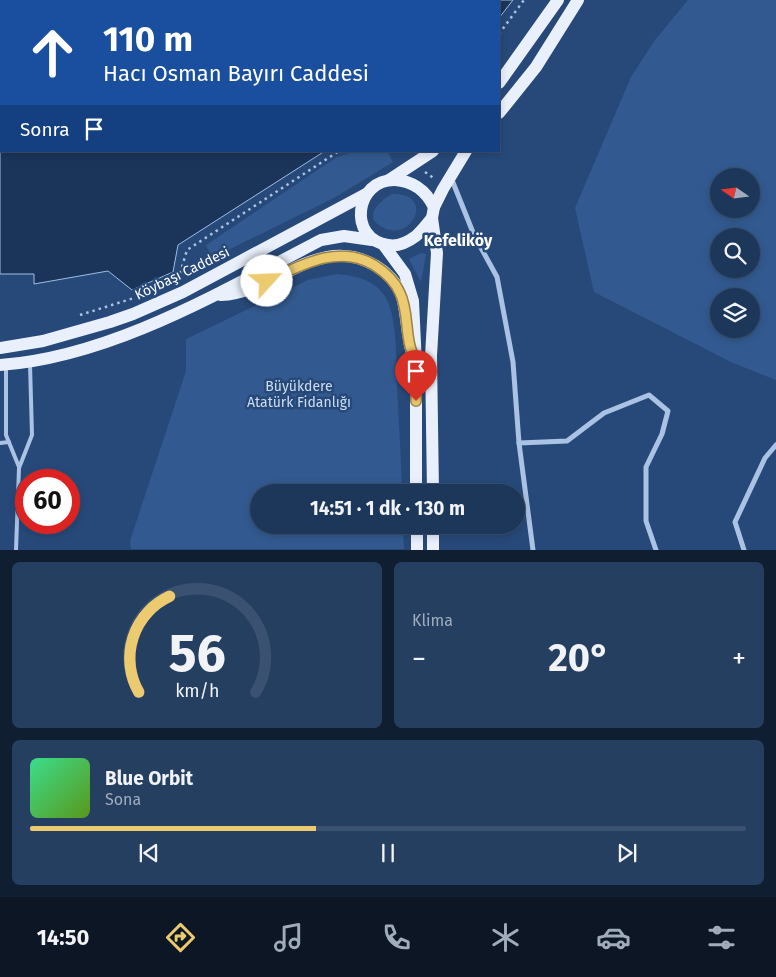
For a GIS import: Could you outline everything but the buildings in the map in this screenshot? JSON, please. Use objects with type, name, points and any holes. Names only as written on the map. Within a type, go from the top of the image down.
[{"type":"main road","points":[[500,81],[558,0]]},
{"type":"main road","points":[[500,112],[536,67],[578,0]]},
{"type":"main road","points":[[416,484],[415,314],[410,286],[400,266],[366,233],[361,219],[362,204],[366,194],[373,187],[389,180],[432,152]]},
{"type":"main road","points":[[3,365],[63,356],[92,347],[171,316],[321,240],[344,236],[400,245],[417,235],[433,213],[443,189],[465,152]]},
{"type":"main road","points":[[389,180],[404,180],[422,190],[433,213],[437,252],[431,356],[432,484]]},
{"type":"main road","name":"Köybaşı Caddesi","points":[[0,348],[43,341],[133,314],[183,292],[366,194]]},
{"type":"main road","points":[[213,295],[244,291],[314,260],[345,255],[356,257],[380,268],[397,286],[401,294],[409,342],[416,365]]},
{"type":"main road","points":[[417,534],[417,550]]},
{"type":"main road","points":[[433,534],[433,550]]},
{"type":"street","points":[[450,176],[474,235],[497,277],[513,362],[519,442],[533,550]]},
{"type":"street","points":[[519,442],[567,441],[604,413],[649,395],[668,411],[662,434],[646,467],[646,521],[656,550]]},
{"type":"street","points":[[744,550],[735,522],[765,458],[776,444]]},
{"type":"lane","points":[[16,550],[19,468],[32,435],[30,362]]},
{"type":"lane","points":[[3,365],[6,435],[19,468]]},
{"type":"lane","points":[[0,443],[9,442]]},
{"type":"path","points":[[500,33],[524,0]]},
{"type":"path","points":[[73,318],[134,298],[179,277],[186,250],[337,152]]},
{"type":"path","points":[[419,162],[424,171],[436,180],[443,189]]},
{"type":"green space","points":[[688,0],[776,0],[776,380],[731,362],[594,292],[575,208],[631,77],[655,40]]},
{"type":"green space","points":[[353,152],[388,152],[393,162],[334,198],[212,258],[206,245],[337,157]]},
{"type":"green space","points":[[392,194],[405,196],[413,201],[416,208],[415,216],[410,223],[394,231],[377,224],[373,215],[378,205]]},
{"type":"green space","points":[[421,253],[426,254],[421,282],[409,259]]},
{"type":"green space","name":"Büyükdere Atatürk Fidanlığı","points":[[337,274],[357,277],[375,285],[389,303],[395,340],[402,484],[250,484],[250,534],[403,534],[404,549],[131,549],[130,541],[186,371],[186,339],[308,280]]},
{"type":"shaded area","points":[[500,0],[513,0],[500,17]]},
{"type":"shaded area","points":[[0,152],[323,152],[178,245],[173,272],[132,290],[108,271],[34,284],[34,274],[0,274]]},
{"type":"district","name":"Kefeliköy","points":[[458,240]]},
{"type":"route","points":[[267,281],[295,267],[331,256],[345,255],[356,257],[380,268],[397,286],[401,294],[409,342],[416,365],[416,401]]}]
